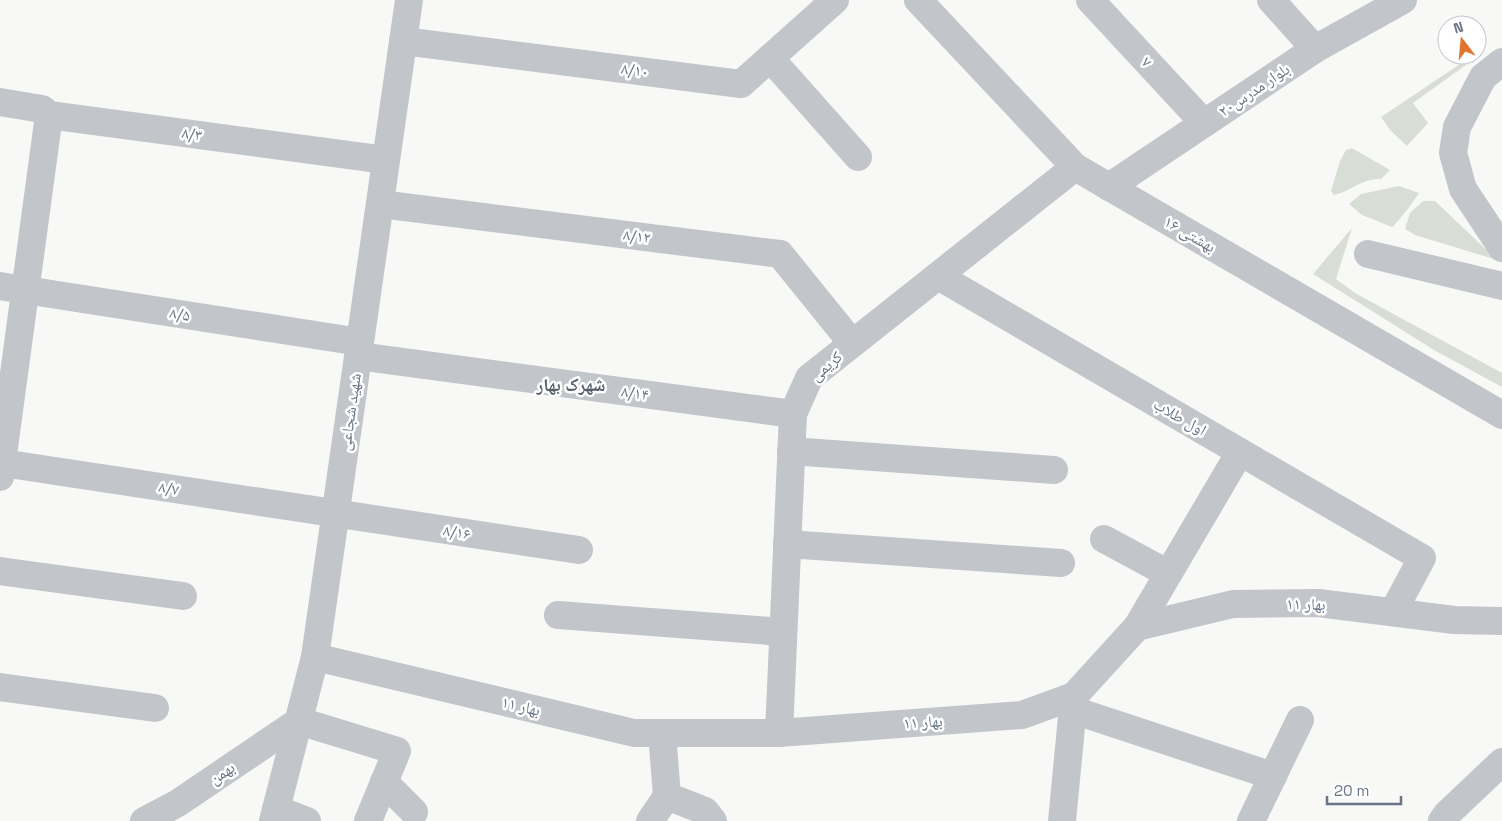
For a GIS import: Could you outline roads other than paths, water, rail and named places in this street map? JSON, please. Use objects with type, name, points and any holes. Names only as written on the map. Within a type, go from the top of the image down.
[{"type":"street","name":"۸/۱۰","points":[[403,41],[741,84],[835,0]]},
{"type":"street","name":"۱۶ بهشتی","points":[[918,0],[1075,168],[1502,415]]},
{"type":"street","name":"۷","points":[[1090,0],[1204,123]]},
{"type":"street","points":[[1271,0],[1315,49]]},
{"type":"street","name":"بلوار مدرس۲۰","points":[[1109,187],[1315,49],[1403,0]]},
{"type":"street","name":"شهید شجاعی","points":[[274,815],[315,657],[403,41],[405,1]]},
{"type":"street","points":[[770,58],[858,157]]},
{"type":"street","points":[[1502,62],[1483,77],[1457,127],[1453,153],[1462,189],[1502,248]]},
{"type":"street","name":"۸/۳","points":[[0,102],[42,109],[49,115],[386,160]]},
{"type":"street","points":[[1,470],[13,288],[49,115]]},
{"type":"street","name":"کریمی","points":[[779,733],[793,414],[809,378],[1075,168]]},
{"type":"street","name":"۸/۱۲","points":[[380,204],[780,254],[852,344]]},
{"type":"street","points":[[1368,254],[1502,286]]},
{"type":"street","name":"اول طلاب","points":[[938,276],[1422,558],[1393,612]]},
{"type":"street","name":"۸/۵","points":[[13,288],[359,349]]},
{"type":"street","name":"۸/۱۴","points":[[359,349],[793,414]]},
{"type":"street","points":[[791,451],[1054,470]]},
{"type":"street","points":[[1137,627],[1167,573],[1240,452]]},
{"type":"street","name":"۸/۷","points":[[1,470],[336,514]]},
{"type":"street","name":"۸/۱۶","points":[[336,514],[578,550]]},
{"type":"street","points":[[1104,539],[1167,573]]},
{"type":"street","points":[[787,544],[1061,563]]},
{"type":"street","points":[[0,571],[183,596]]},
{"type":"street","name":"بهار ۱۱","points":[[315,657],[634,732],[779,733],[1022,715],[1073,703],[1137,627],[1233,604],[1318,603],[1454,620],[1502,620]]},
{"type":"street","points":[[558,615],[783,632]]},
{"type":"street","points":[[0,687],[155,708]]},
{"type":"street","points":[[1066,819],[1073,703],[1273,776]]},
{"type":"street","points":[[1251,821],[1300,720]]},
{"type":"street","points":[[298,721],[397,751],[368,821]]},
{"type":"street","name":"بهمن","points":[[144,821],[178,803],[298,721]]},
{"type":"street","points":[[650,821],[667,796],[662,733]]},
{"type":"street","points":[[1442,821],[1446,814],[1502,762]]},
{"type":"street","points":[[384,782],[414,812]]},
{"type":"street","points":[[667,796],[705,810],[713,821]]},
{"type":"street","points":[[274,815],[307,821]]},
{"type":"district","name":"شهرک بهار","points":[[571,384]]}]
